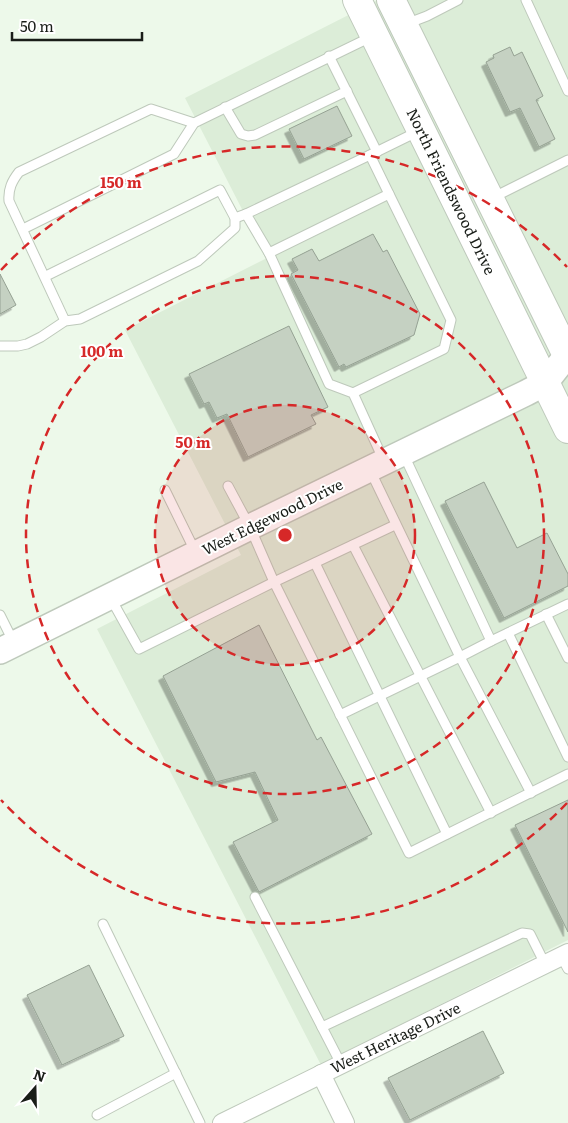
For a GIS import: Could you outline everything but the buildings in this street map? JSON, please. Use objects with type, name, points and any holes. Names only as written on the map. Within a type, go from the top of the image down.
[{"type":"main road","name":"North Friendswood Drive","points":[[357,0],[422,130],[557,383],[568,429]]},
{"type":"main road","name":"North Friendswood Drive","points":[[391,0],[568,355]]},
{"type":"main road","points":[[375,35],[403,25]]},
{"type":"main road","points":[[557,383],[568,355]]},
{"type":"main road","name":"West Edgewood Drive","points":[[7,647],[385,461],[557,383]]},
{"type":"street","name":"West Heritage Drive","points":[[222,1123],[545,964],[566,959]]},
{"type":"street","points":[[321,1074],[345,1123]]},
{"type":"lane","points":[[403,25],[428,16],[458,0]]},
{"type":"lane","points":[[526,0],[568,91]]},
{"type":"lane","points":[[23,229],[174,154],[194,123],[375,35]]},
{"type":"lane","points":[[330,56],[347,91],[389,194],[451,320],[444,348],[353,393]]},
{"type":"lane","points":[[225,108],[241,134],[248,136],[255,135],[347,91]]},
{"type":"lane","points":[[65,320],[46,276],[9,201],[12,181],[19,172],[151,109],[194,123]]},
{"type":"lane","points":[[234,218],[422,130]]},
{"type":"lane","points":[[489,199],[568,160]]},
{"type":"lane","points":[[0,346],[27,344],[41,337],[65,320],[80,319],[198,261],[235,228],[234,218],[220,190],[46,276]]},
{"type":"lane","points":[[269,253],[389,194]]},
{"type":"lane","points":[[246,214],[269,253],[328,384],[353,393],[385,461],[491,641]]},
{"type":"lane","points":[[385,461],[395,525],[460,657],[531,793]]},
{"type":"lane","points":[[228,486],[250,527],[274,582],[409,853],[568,774]]},
{"type":"lane","points":[[165,490],[196,553]]},
{"type":"lane","points":[[109,596],[139,650],[274,582],[395,525]]},
{"type":"lane","points":[[353,545],[490,813]]},
{"type":"lane","points":[[315,563],[447,834]]},
{"type":"lane","points":[[340,715],[568,604]]},
{"type":"lane","points":[[546,614],[568,658]]},
{"type":"lane","points":[[0,615],[7,647]]},
{"type":"lane","points":[[508,633],[568,757]]},
{"type":"lane","points":[[255,897],[341,1064]]},
{"type":"lane","points":[[103,924],[200,1123]]},
{"type":"lane","points":[[322,1027],[522,933],[530,934],[545,964]]},
{"type":"lane","points":[[97,1116],[176,1073]]},
{"type":"shaded area","points":[[378,0],[568,0],[568,940],[321,1065],[97,629],[241,555],[125,330],[267,258],[185,98]]}]
